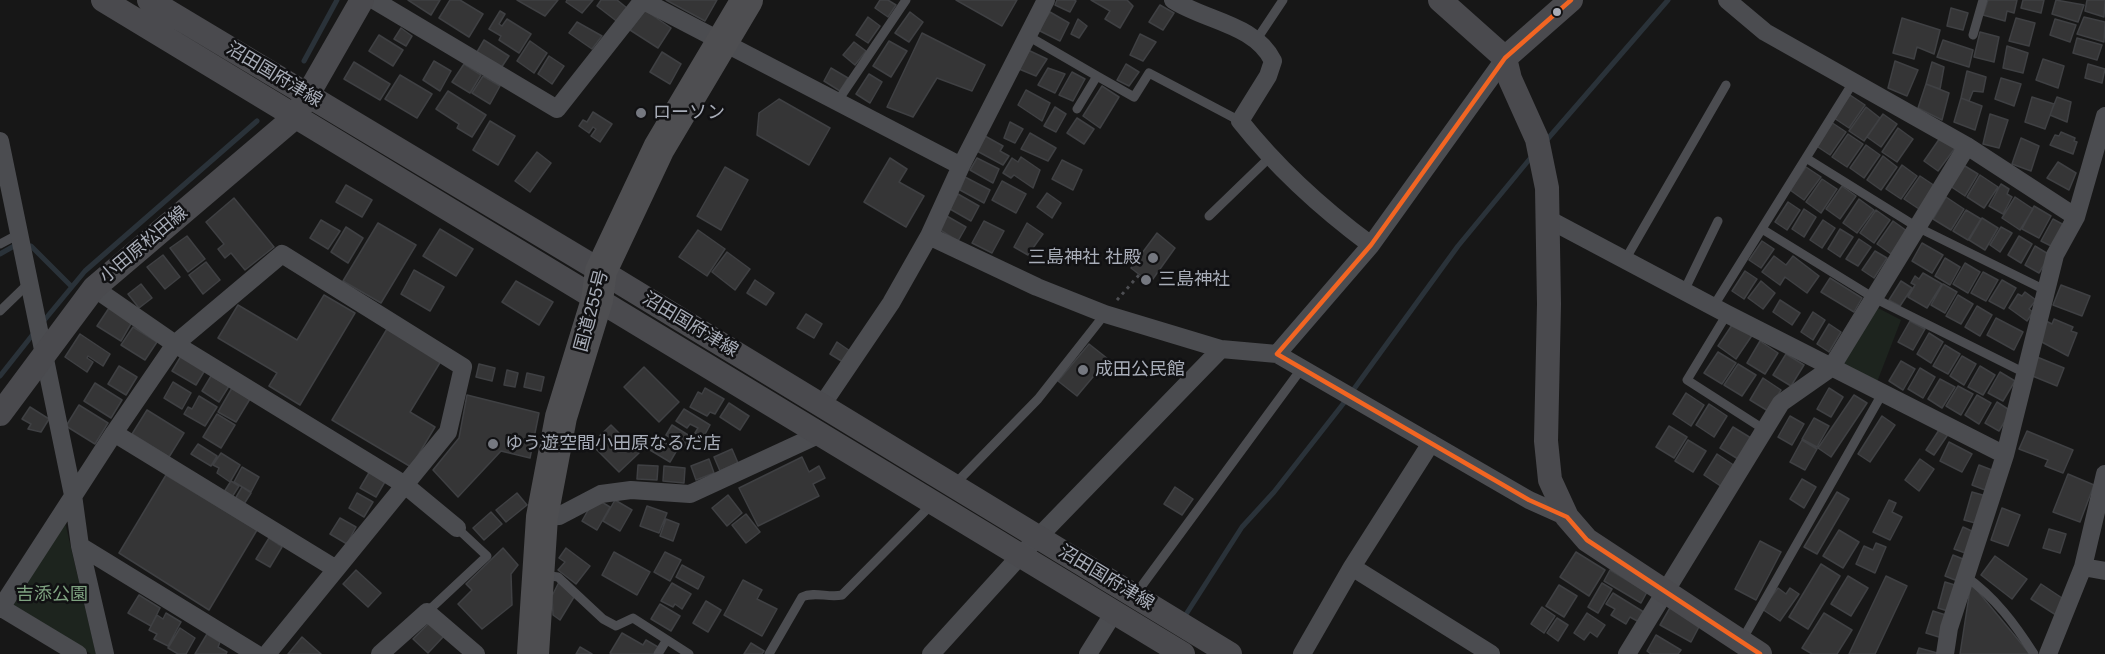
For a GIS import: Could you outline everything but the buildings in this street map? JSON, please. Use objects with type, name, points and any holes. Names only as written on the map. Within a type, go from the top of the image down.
[{"type":"highway","name":"国道255号","points":[[533,654],[542,517],[561,417],[599,286],[659,148],[747,0]]},
{"type":"main road","name":"沼田国府津線","points":[[102,0],[295,117],[599,286],[822,405],[1230,654]]},
{"type":"main road","name":"沼田国府津線","points":[[148,0],[308,95],[820,434],[1113,614],[1171,647]]},
{"type":"main road","name":"小田原松田線","points":[[0,414],[40,336],[295,117],[362,0]]},
{"type":"main road","points":[[1440,0],[1505,58],[1510,79],[1539,147],[1548,219],[1546,441],[1550,480],[1567,517],[1587,540],[1751,648]]},
{"type":"main road","points":[[1505,58],[1571,0]]},
{"type":"street","points":[[375,0],[557,109],[643,0],[962,166]]},
{"type":"street","points":[[822,405],[891,303],[928,236],[1046,0]]},
{"type":"street","points":[[1173,0],[1190,11],[1257,39],[1265,45],[1273,61],[1268,76],[1240,121],[1269,158],[1323,210],[1371,245]]},
{"type":"street","points":[[1727,0],[1765,32],[1967,146],[2076,217]]},
{"type":"street","points":[[1277,354],[1371,245],[1505,58]]},
{"type":"street","points":[[1946,654],[1948,628],[2005,455],[2055,255],[2076,217],[2105,116]]},
{"type":"street","points":[[0,141],[73,495],[80,546],[105,654]]},
{"type":"street","points":[[1627,654],[1782,403],[1831,368],[1967,146]]},
{"type":"street","points":[[1548,219],[1720,311],[2005,455]]},
{"type":"street","points":[[928,236],[1037,287],[1105,314],[1221,349],[1277,354],[1529,500],[1567,517]]},
{"type":"street","points":[[78,654],[0,608],[175,344],[282,254],[463,368],[448,432],[267,654]]},
{"type":"street","points":[[94,288],[175,344],[405,485],[457,528]]},
{"type":"street","points":[[931,654],[1020,556],[1040,538],[1221,349]]},
{"type":"street","points":[[114,433],[336,569]]},
{"type":"street","points":[[542,517],[559,516],[601,494],[631,490],[690,494],[820,434]]},
{"type":"street","points":[[1302,654],[1352,567],[1431,443]]},
{"type":"street","points":[[2048,654],[2083,567],[2105,474]]},
{"type":"street","points":[[80,546],[256,654]]},
{"type":"street","points":[[1352,567],[1491,654]]},
{"type":"street","points":[[2083,567],[2105,571]]},
{"type":"street","points":[[380,654],[427,612],[476,654]]},
{"type":"street","points":[[1088,654],[1113,614]]},
{"type":"lane","points":[[837,102],[906,0]]},
{"type":"lane","points":[[1257,39],[1283,0]]},
{"type":"lane","points":[[1973,35],[1983,0]]},
{"type":"lane","points":[[1028,36],[1134,97],[1149,73],[1240,121]]},
{"type":"lane","points":[[1077,109],[1097,76]]},
{"type":"lane","points":[[1765,430],[1687,380],[1762,229],[1854,81]]},
{"type":"lane","points":[[1625,260],[1726,85]]},
{"type":"lane","points":[[1209,216],[1269,158]]},
{"type":"lane","points":[[1806,158],[1917,227],[2045,290]]},
{"type":"lane","points":[[1684,291],[1718,221]]},
{"type":"lane","points":[[1762,229],[1874,298],[2025,373]]},
{"type":"lane","points":[[0,244],[20,241]]},
{"type":"lane","points":[[0,311],[29,283]]},
{"type":"lane","points":[[954,486],[1038,399],[1105,314]]},
{"type":"lane","points":[[1135,595],[1302,368]]},
{"type":"lane","points":[[1751,648],[1882,394]]},
{"type":"lane","points":[[769,654],[802,597],[810,593],[831,598],[842,595],[933,503]]},
{"type":"lane","points":[[427,612],[487,556],[457,528]]},
{"type":"lane","points":[[538,574],[558,577],[603,619],[616,626],[633,618],[689,654]]},
{"type":"lane","points":[[1965,576],[1987,591],[2034,654]]},
{"type":"lane","points":[[658,654],[666,641]]},
{"type":"path","points":[[1105,314],[1139,275]]},
{"type":"green space","points":[[1876,307],[1901,320],[1877,382],[1842,365]]},
{"type":"green space","name":"吉添公園","points":[[64,518],[96,654],[91,654],[10,605]]},
{"type":"waterway","points":[[304,61],[337,0]]},
{"type":"waterway","points":[[1545,142],[1668,0]]},
{"type":"waterway","points":[[42,323],[85,271],[257,121]]},
{"type":"waterway","points":[[1183,619],[1242,527],[1274,492],[1343,404],[1458,246],[1533,155]]},
{"type":"waterway","points":[[0,254],[14,246],[31,246],[71,286]]},
{"type":"waterway","points":[[0,376],[34,333]]},
{"type":"transit line","points":[[1571,0],[1505,58],[1371,245],[1277,354],[1529,500],[1567,517],[1587,540],[1760,654]]},
{"type":"place","name":"ローソン","points":[[641,113]]},
{"type":"place","name":"三島神社 社殿","points":[[1153,258]]},
{"type":"place","name":"三島神社","points":[[1146,280]]},
{"type":"place","name":"成田公民館","points":[[1083,370]]},
{"type":"place","name":"ゆう遊空間小田原なるだ店","points":[[493,444]]}]
